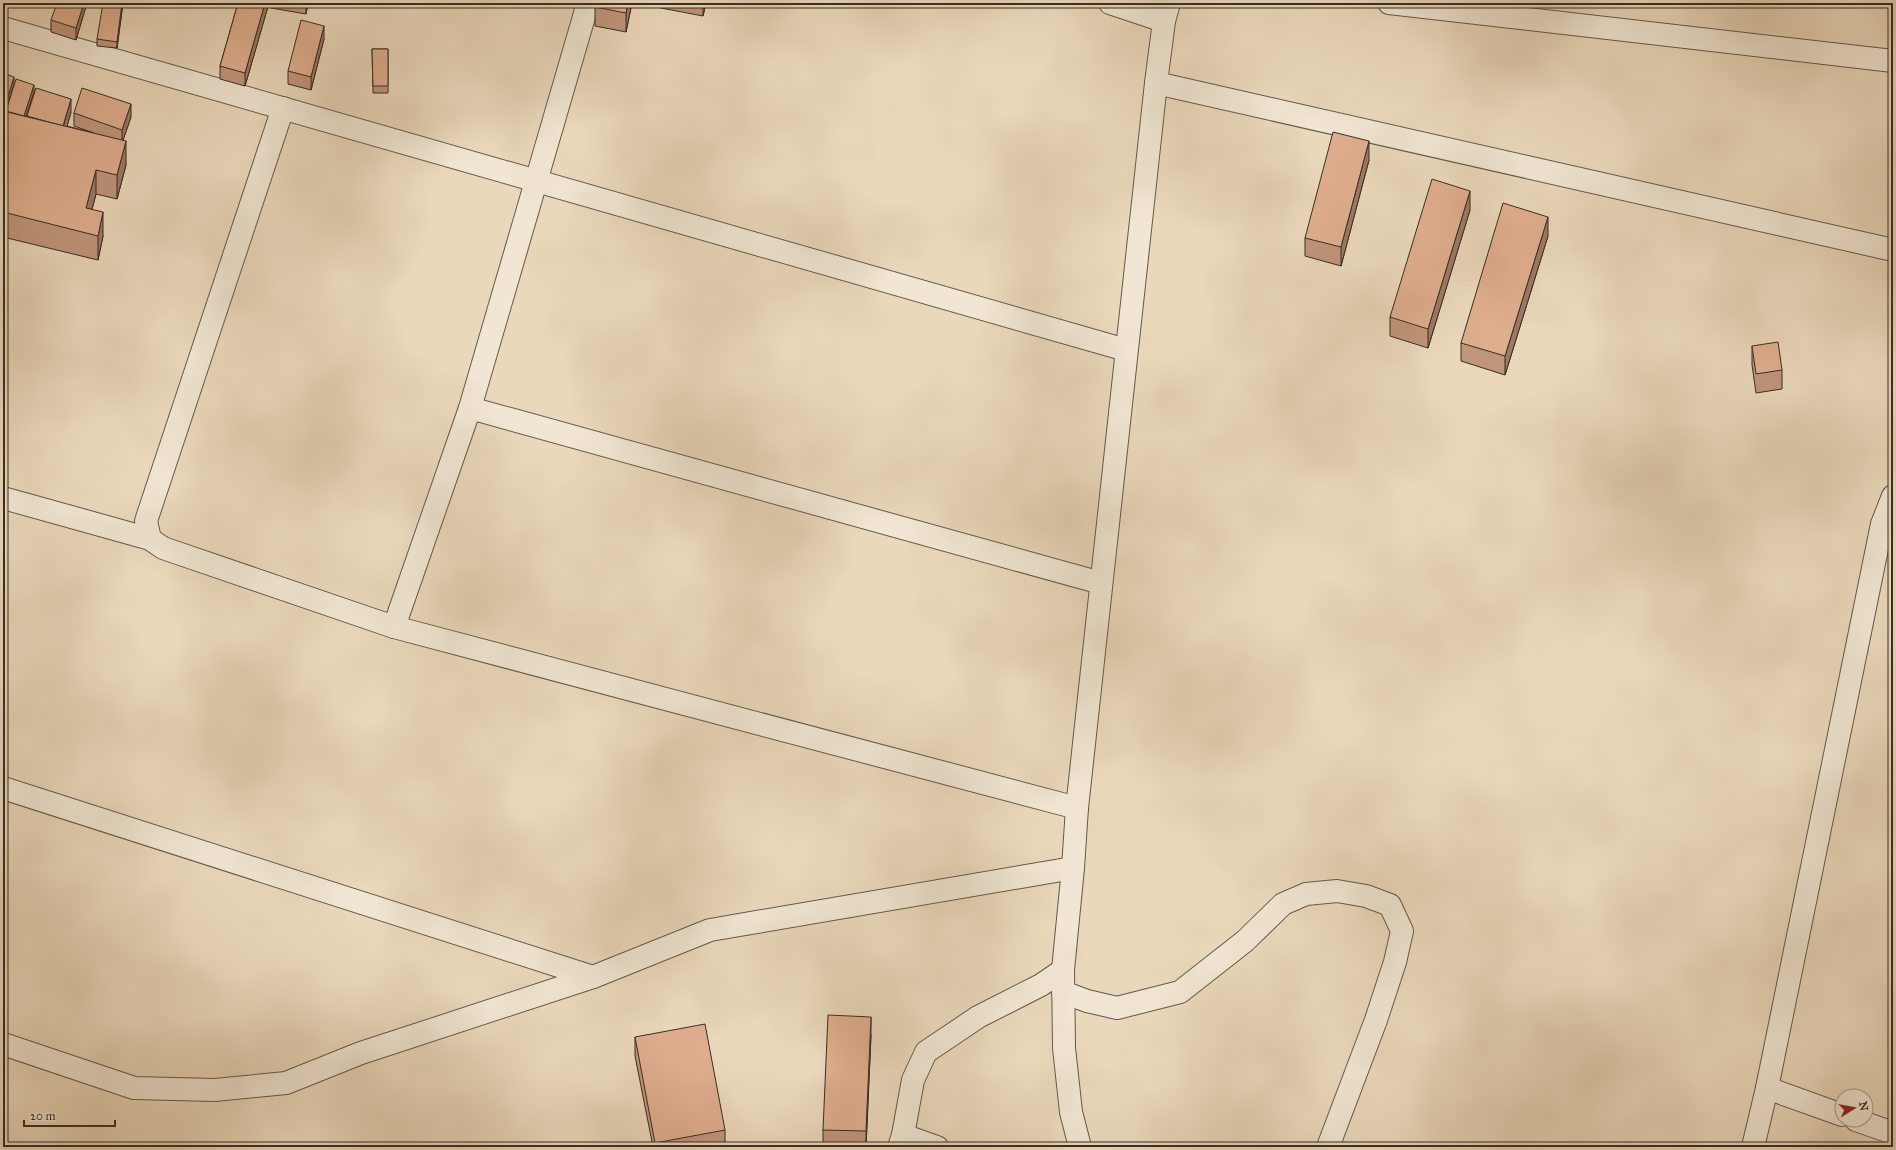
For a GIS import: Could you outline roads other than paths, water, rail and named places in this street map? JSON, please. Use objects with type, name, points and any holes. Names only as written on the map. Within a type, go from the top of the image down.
[{"type":"street","points":[[394,627],[470,408],[538,181],[588,3]]},
{"type":"street","points":[[1080,1147],[1071,1112],[1064,1048],[1063,970],[1077,808],[1126,350],[1156,83],[1166,12],[1110,3]]},
{"type":"street","points":[[1389,3],[1477,8],[1893,61]]},
{"type":"street","points":[[3,28],[1126,350]]},
{"type":"street","points":[[1156,83],[1893,250]]},
{"type":"street","points":[[150,539],[146,521],[283,108]]},
{"type":"street","points":[[470,408],[1101,583]]},
{"type":"street","points":[[1753,1147],[1767,1088],[1893,496]]},
{"type":"street","points":[[3,498],[150,539],[163,548],[394,627],[1077,808]]},
{"type":"street","points":[[3,788],[593,977]]},
{"type":"street","points":[[3,1044],[134,1088],[215,1090],[286,1083],[361,1053],[593,977],[710,930],[1073,868]]},
{"type":"street","points":[[1063,992],[1087,1001],[1117,1008],[1180,992],[1245,941],[1283,904],[1306,894],[1337,891],[1366,896],[1390,905],[1402,931],[1395,962],[1376,1020],[1328,1147]]},
{"type":"street","points":[[937,1147],[901,1141],[913,1080],[926,1052],[978,1017],[1041,985],[1063,970]]},
{"type":"street","points":[[1767,1088],[1834,1112]]},
{"type":"street","points":[[1874,1126],[1893,1133]]}]
